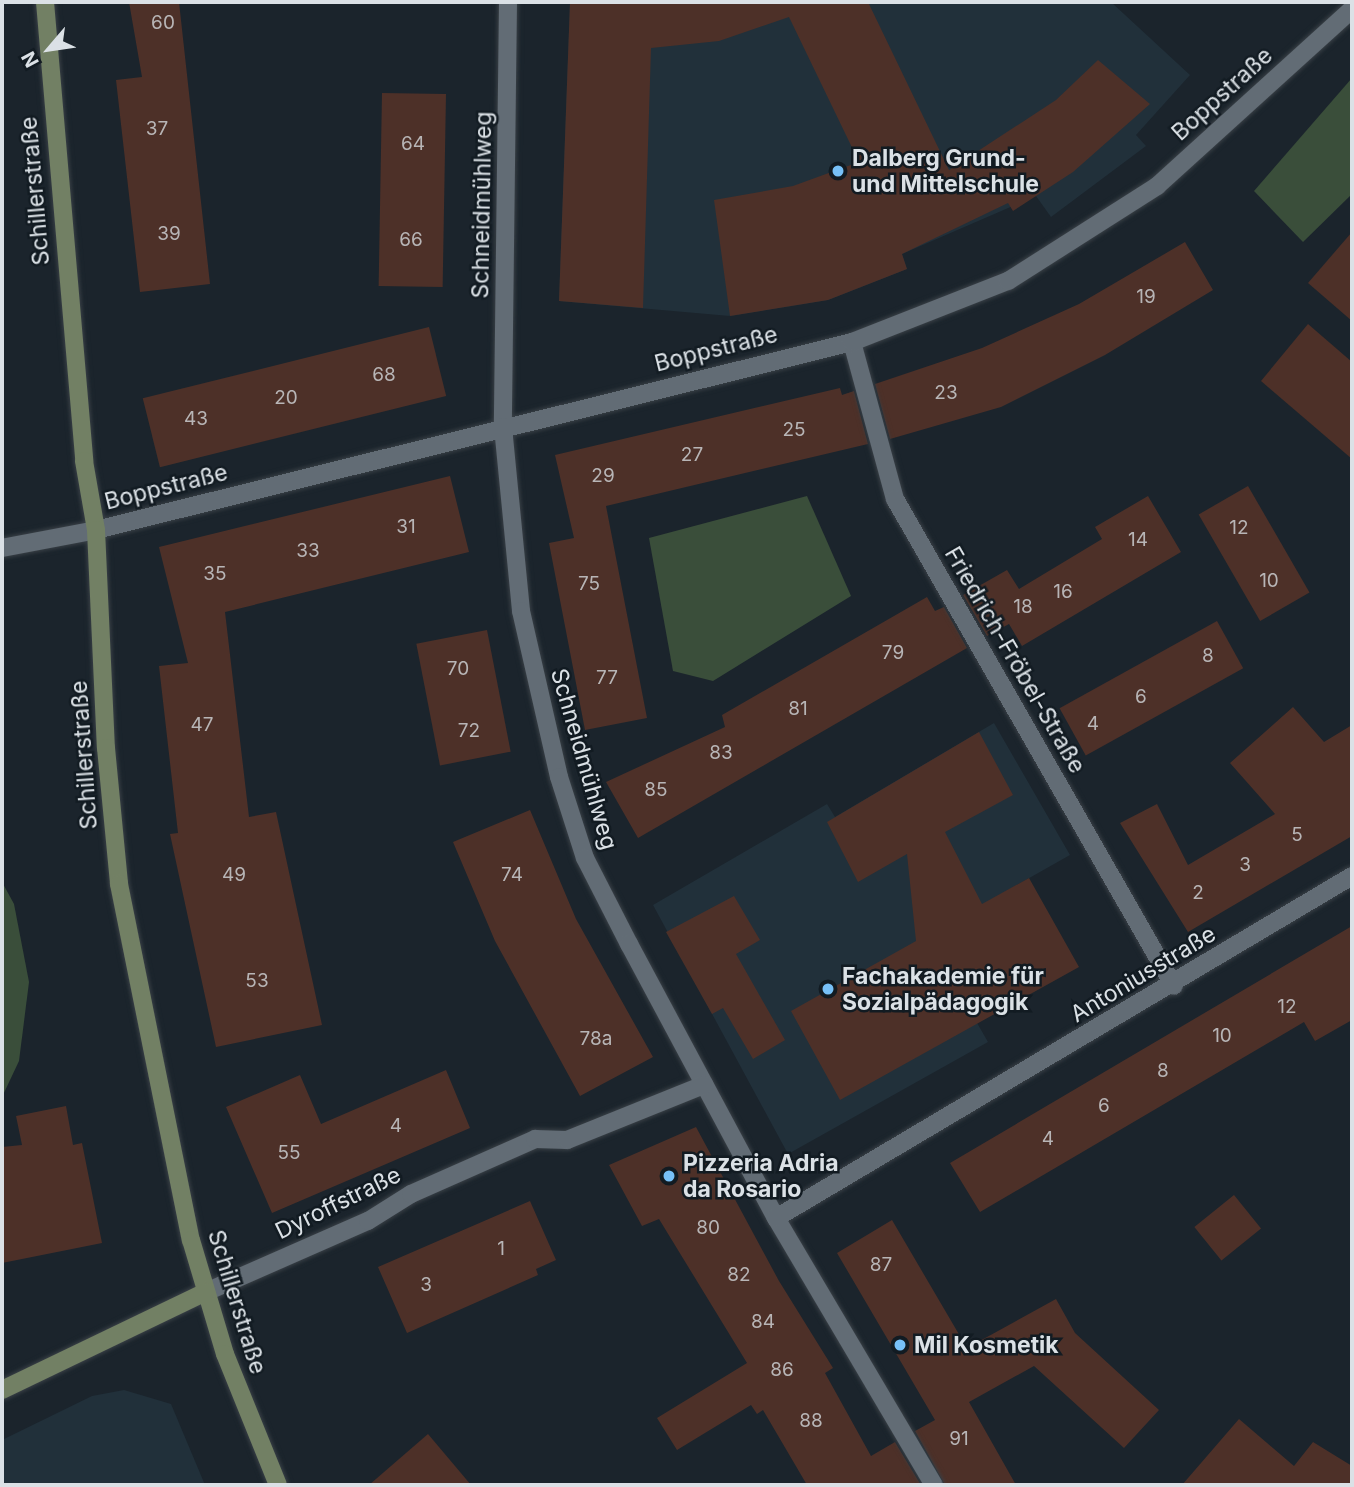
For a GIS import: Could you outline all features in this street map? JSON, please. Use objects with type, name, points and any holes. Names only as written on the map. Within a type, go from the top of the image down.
[{"type":"main road","name":"Schillerstraße","points":[[45,2],[82,434],[96,530],[106,748],[119,884],[149,1050],[206,1292],[264,1461],[278,1485]]},
{"type":"main road","name":"Dyroffstraße","points":[[2,1390],[206,1292]]},
{"type":"street","name":"Schneidmühlweg","points":[[508,2],[503,427],[521,611],[559,777],[585,858],[704,1085],[776,1217],[934,1485]]},
{"type":"street","name":"Boppstraße","points":[[2,548],[96,530],[852,342],[1008,281],[1157,186],[1352,9]]},
{"type":"street","name":"Friedrich-Fröbel-Straße","points":[[852,342],[895,499],[1174,986]]},
{"type":"street","name":"Antoniusstraße","points":[[776,1217],[1174,986],[1352,876]]},
{"type":"street","name":"Dyroffstraße","points":[[206,1292],[368,1221],[411,1194],[534,1139],[566,1140],[704,1085]]},
{"type":"shaded area","name":"Dalberg Grund- und Mittelschule","points":[[570,2],[1111,2],[1190,75],[1136,135],[1146,146],[1051,217],[1036,196],[902,254],[907,269],[828,300],[730,316],[559,301]]},
{"type":"shaded area","name":"Fachakademie für Sozialpädagogik","points":[[994,723],[1070,855],[927,936],[988,1042],[788,1154],[653,905],[827,804],[835,817]]},
{"type":"shaded area","points":[[124,1390],[171,1404],[205,1485],[2,1485],[2,1440],[92,1396]]},
{"type":"green space","points":[[1352,78],[1352,194],[1303,242],[1254,191]]},
{"type":"green space","points":[[807,496],[851,596],[713,681],[673,671],[649,538]]},
{"type":"green space","points":[[2,882],[14,904],[29,982],[19,1061],[2,1097]]},
{"type":"building","points":[[129,2],[179,2],[210,284],[140,292],[116,80],[142,77]]},
{"type":"building","points":[[570,2],[868,2],[949,170],[1056,100],[1098,60],[1150,104],[1073,172],[1013,211],[1008,203],[902,254],[907,269],[828,300],[730,316],[714,200],[793,186],[859,162],[789,17],[719,41],[651,48],[643,308],[559,301]]},
{"type":"building","points":[[382,93],[446,94],[443,287],[379,286]]},
{"type":"building","points":[[1352,232],[1352,321],[1308,283]]},
{"type":"building","points":[[1185,242],[1213,290],[1105,355],[1001,407],[890,439],[875,384],[982,348],[1079,304]]},
{"type":"building","points":[[1308,324],[1352,362],[1352,459],[1261,381]]},
{"type":"building","points":[[429,327],[446,396],[160,467],[143,398]]},
{"type":"building","points":[[840,388],[842,395],[854,391],[868,444],[606,506],[647,718],[585,730],[549,543],[574,538],[555,455]]},
{"type":"building","points":[[450,476],[469,552],[225,612],[249,817],[276,812],[322,1025],[216,1047],[170,834],[178,833],[159,666],[188,663],[159,547]]},
{"type":"building","points":[[1248,486],[1310,593],[1260,621],[1199,514]]},
{"type":"building","points":[[1148,496],[1181,552],[1022,646],[1009,624],[987,636],[963,595],[1007,570],[1019,589],[1102,539],[1095,527]]},
{"type":"building","points":[[927,597],[935,611],[944,607],[967,648],[638,838],[606,782],[725,727],[722,715]]},
{"type":"building","points":[[1217,621],[1243,668],[1086,755],[1060,708]]},
{"type":"building","points":[[487,630],[511,752],[440,765],[416,644]]},
{"type":"building","points":[[1293,707],[1324,742],[1352,725],[1352,836],[1188,932],[1120,823],[1157,804],[1188,865],[1275,814],[1230,763]]},
{"type":"building","points":[[979,732],[1013,795],[945,832],[982,904],[1029,878],[1079,967],[840,1100],[791,1011],[916,941],[907,854],[858,882],[827,822]]},
{"type":"building","points":[[530,810],[576,919],[653,1057],[580,1096],[495,941],[453,842]]},
{"type":"building","points":[[734,896],[760,940],[736,954],[785,1040],[753,1059],[723,1008],[712,1014],[666,932]]},
{"type":"building","points":[[1352,926],[1352,1020],[1315,1041],[1304,1022],[980,1212],[950,1163]]},
{"type":"building","points":[[446,1070],[470,1128],[272,1213],[226,1107],[300,1075],[321,1124]]},
{"type":"building","points":[[66,1106],[73,1145],[82,1143],[102,1243],[2,1263],[2,1147],[22,1145],[16,1116]]},
{"type":"building","points":[[696,1127],[779,1281],[833,1368],[825,1373],[871,1456],[895,1442],[921,1485],[807,1485],[763,1410],[757,1414],[751,1405],[677,1450],[657,1418],[747,1363],[659,1219],[642,1226],[609,1165]]},
{"type":"building","points":[[1234,1195],[1261,1228],[1221,1261],[1194,1227]]},
{"type":"building","points":[[530,1201],[556,1260],[536,1269],[538,1275],[407,1333],[378,1267]]},
{"type":"building","points":[[892,1220],[967,1348],[1056,1299],[1075,1333],[1159,1410],[1124,1448],[1034,1366],[969,1402],[1016,1485],[945,1485],[915,1431],[935,1420],[837,1253]]},
{"type":"building","points":[[1239,1419],[1294,1466],[1313,1442],[1352,1466],[1352,1485],[1182,1485]]},
{"type":"building","points":[[428,1434],[471,1485],[369,1485]]},
{"type":"place","name":"Dalberg Grund- und Mittelschule","points":[[838,171]]},
{"type":"place","name":"Fachakademie für Sozialpädagogik","points":[[828,989]]},
{"type":"place","name":"Pizzeria Adria da Rosario","points":[[669,1176]]},
{"type":"place","name":"Mil Kosmetik","points":[[900,1345]]}]
